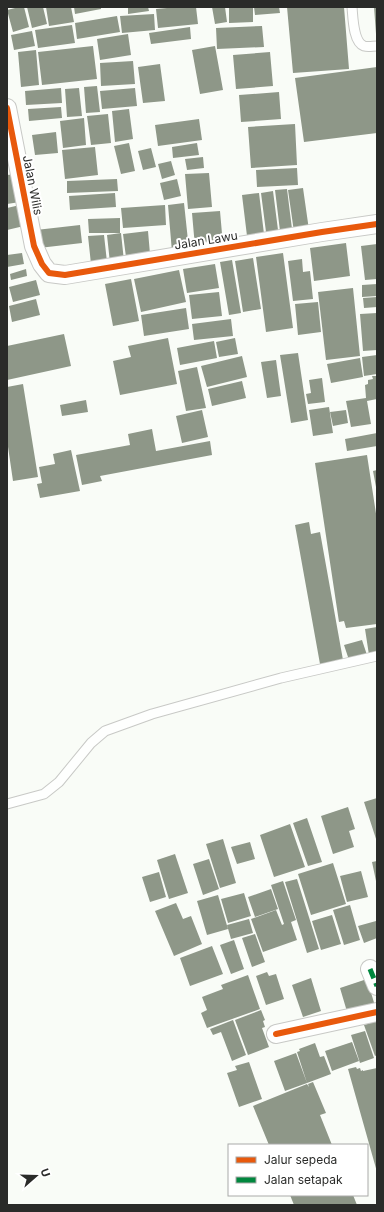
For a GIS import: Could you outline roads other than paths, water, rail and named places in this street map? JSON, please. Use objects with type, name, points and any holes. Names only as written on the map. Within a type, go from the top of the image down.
[{"type":"street","name":"Jalan Wilis","points":[[7,108],[34,246],[42,264]]},
{"type":"street","name":"Jalan Lawu","points":[[42,264],[49,273],[65,275],[377,224]]},
{"type":"street","points":[[370,969],[377,986]]},
{"type":"street","points":[[276,1034],[377,1012]]},
{"type":"lane","points":[[352,7],[355,34],[359,43],[365,46],[377,46]]},
{"type":"lane","points":[[7,804],[44,794],[59,782],[91,743],[106,731],[182,705],[281,678],[377,656]]}]
